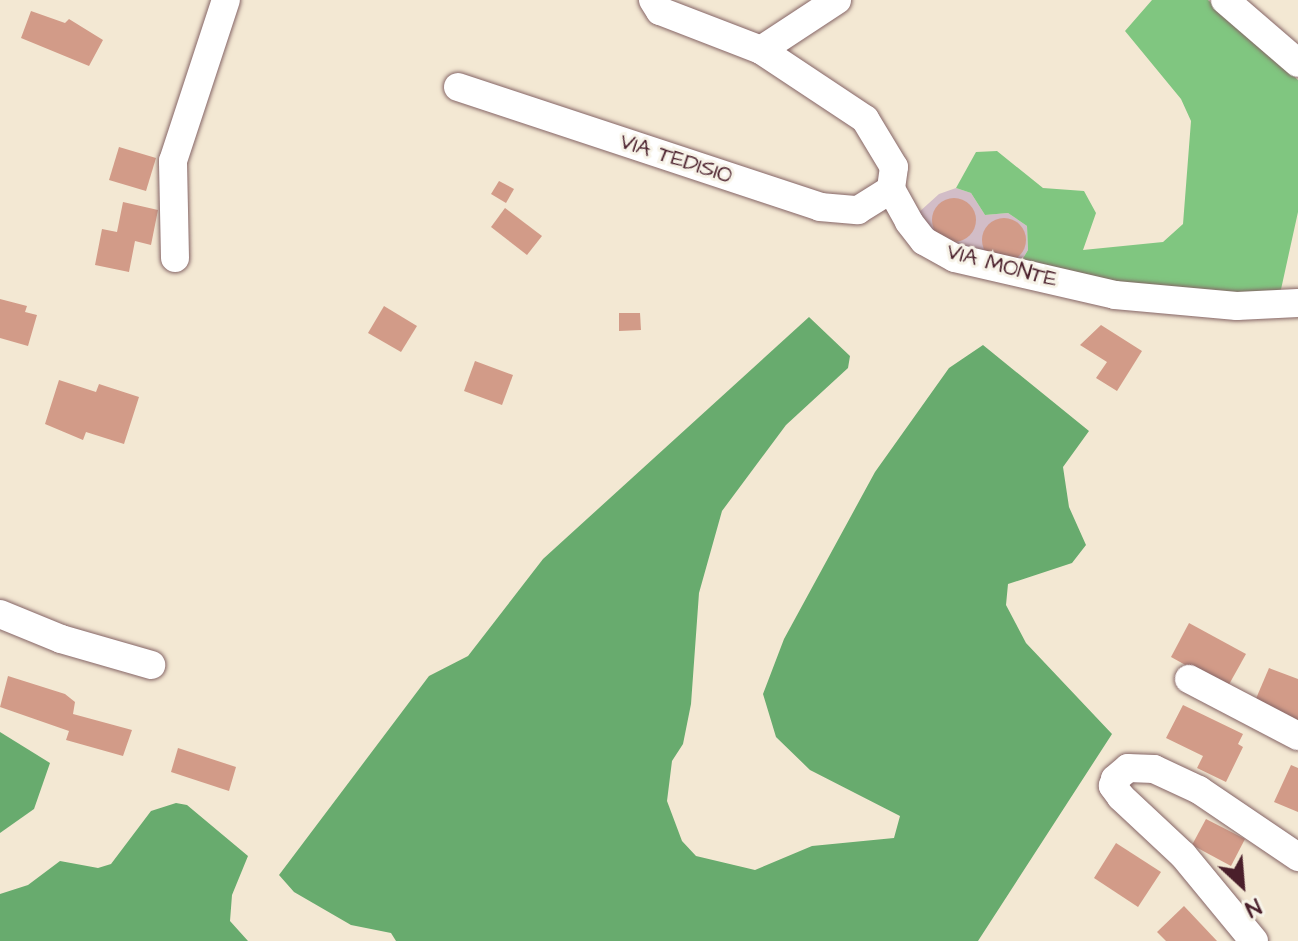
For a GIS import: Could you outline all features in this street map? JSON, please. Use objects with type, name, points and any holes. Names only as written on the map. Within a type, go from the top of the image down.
[{"type":"street","points":[[175,258],[173,161],[226,0]]},
{"type":"street","points":[[653,0],[660,11],[761,50],[837,0]]},
{"type":"street","points":[[1225,0],[1298,63]]},
{"type":"street","name":"VIA MONTE","points":[[761,50],[865,119],[894,167],[891,189],[909,222],[924,241],[955,258],[1115,295],[1237,306],[1298,303]]},
{"type":"street","name":"VIA TEDISIO","points":[[458,87],[820,207],[858,210],[891,189]]},
{"type":"street","points":[[0,614],[61,639],[151,665]]},
{"type":"street","points":[[1189,679],[1298,736]]},
{"type":"street","points":[[1254,941],[1183,855],[1121,797],[1113,786],[1115,779],[1128,768],[1154,769],[1199,790],[1298,857]]},
{"type":"shaded area","points":[[956,188],[971,193],[985,215],[1008,213],[1027,226],[1028,250],[1016,270],[939,241],[918,213],[939,194]]},
{"type":"green space","points":[[1152,0],[1208,0],[1298,80],[1298,212],[1280,294],[1229,300],[1016,270],[1028,250],[1027,226],[1008,213],[985,215],[971,193],[956,188],[976,152],[997,151],[1043,188],[1084,191],[1096,213],[1083,250],[1163,242],[1183,224],[1191,121],[1181,99],[1125,31]]},
{"type":"green space","points":[[809,317],[850,356],[848,368],[786,425],[722,511],[699,593],[691,704],[683,744],[672,761],[667,801],[682,841],[696,856],[755,870],[812,846],[894,838],[900,816],[810,770],[776,737],[763,694],[784,639],[875,472],[949,368],[983,345],[1089,431],[1063,467],[1069,507],[1086,545],[1072,563],[1008,584],[1006,605],[1026,643],[1112,734],[978,941],[396,941],[391,933],[351,925],[294,892],[279,875],[429,676],[468,656],[543,559]]},
{"type":"green space","points":[[0,732],[50,763],[34,809],[0,833]]},
{"type":"green space","points":[[176,803],[187,805],[248,856],[232,895],[230,921],[248,941],[0,941],[0,894],[28,885],[60,861],[98,868],[111,864],[151,811]]},
{"type":"building","points":[[31,11],[65,23],[69,19],[103,40],[89,66],[21,38]]},
{"type":"building","points":[[119,147],[156,158],[146,191],[109,180]]},
{"type":"building","points":[[499,181],[514,189],[506,203],[491,194]]},
{"type":"building","points":[[954,198],[970,204],[976,220],[970,236],[954,242],[938,236],[932,220],[938,204]]},
{"type":"building","points":[[123,202],[158,210],[151,245],[135,241],[129,272],[95,265],[102,229],[117,232]]},
{"type":"building","points":[[505,208],[542,236],[527,255],[491,227]]},
{"type":"building","points":[[1004,218],[1019,225],[1026,240],[1019,255],[1004,262],[989,255],[982,240],[989,225]]},
{"type":"building","points":[[0,299],[27,306],[25,312],[37,315],[28,346],[0,338]]},
{"type":"building","points":[[384,306],[417,326],[401,352],[368,333]]},
{"type":"building","points":[[619,313],[640,313],[641,330],[619,331]]},
{"type":"building","points":[[1101,325],[1142,351],[1117,391],[1096,378],[1107,362],[1080,345]]},
{"type":"building","points":[[475,361],[513,375],[502,405],[464,391]]},
{"type":"building","points":[[59,380],[96,392],[99,384],[139,397],[124,444],[86,432],[83,440],[45,424]]},
{"type":"building","points":[[1189,623],[1246,654],[1227,688],[1171,657]]},
{"type":"building","points":[[1269,668],[1298,679],[1298,722],[1255,701]]},
{"type":"building","points":[[8,676],[65,694],[75,702],[73,714],[132,730],[123,756],[66,740],[69,731],[0,707]]},
{"type":"building","points":[[1183,705],[1243,734],[1238,744],[1243,747],[1226,782],[1197,768],[1203,756],[1166,738]]},
{"type":"building","points":[[178,748],[236,767],[229,791],[171,772]]},
{"type":"building","points":[[1291,765],[1298,768],[1298,812],[1274,802]]},
{"type":"building","points":[[1206,819],[1245,839],[1231,866],[1192,845]]},
{"type":"building","points":[[1116,843],[1161,872],[1138,907],[1094,878]]},
{"type":"building","points":[[1184,906],[1217,941],[1166,941],[1157,932]]}]
